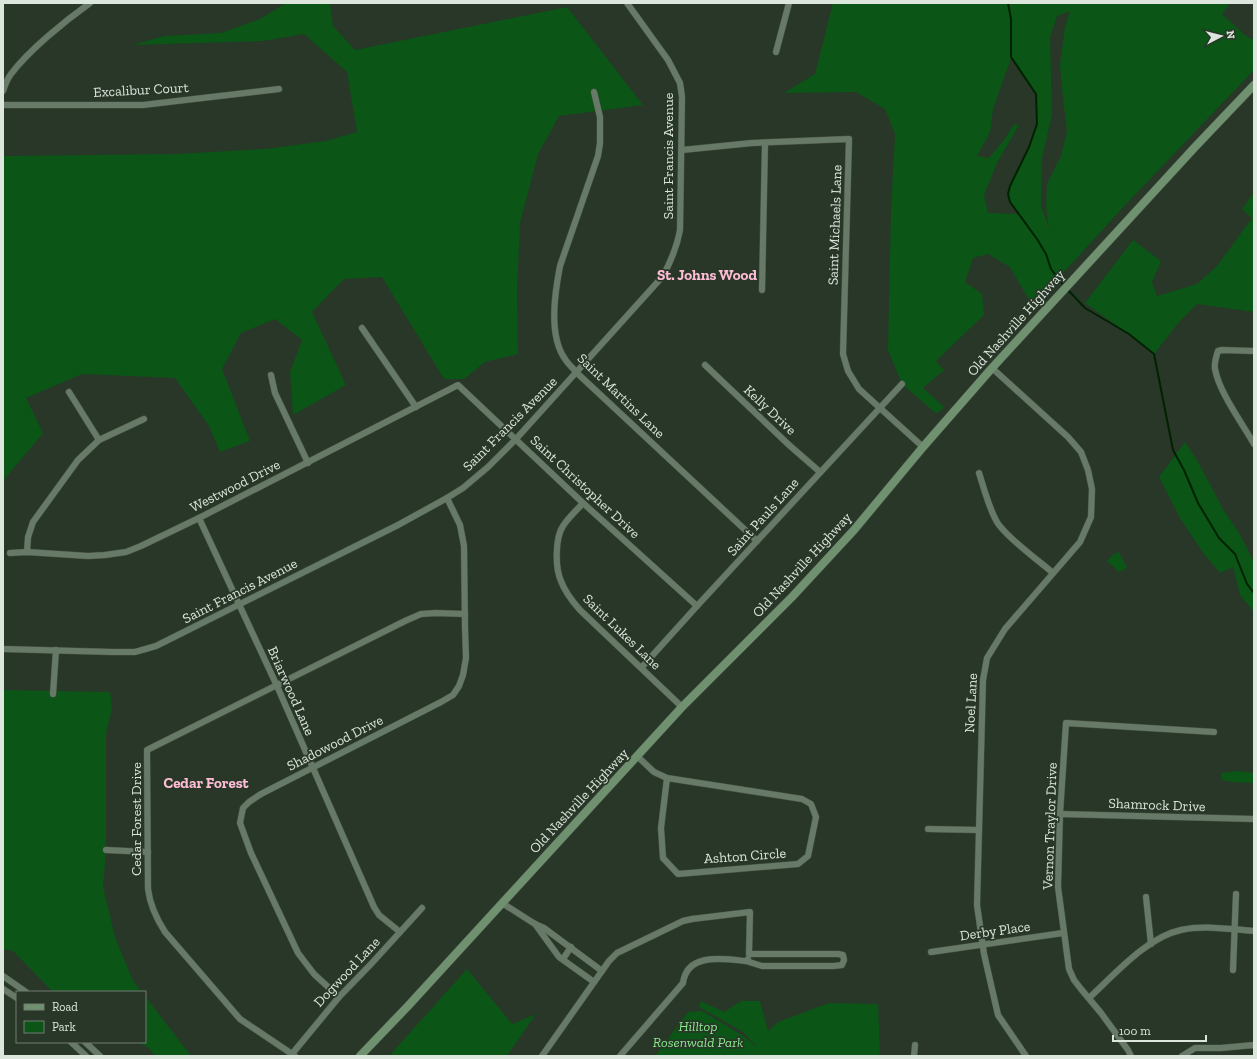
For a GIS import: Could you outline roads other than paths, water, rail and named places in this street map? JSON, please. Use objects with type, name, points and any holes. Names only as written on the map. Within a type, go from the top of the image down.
[{"type":"main road","name":"Old Nashville Highway","points":[[360,1056],[408,1006],[682,707],[792,597],[854,530],[923,447],[992,368],[1195,146],[1254,85]]},
{"type":"street","points":[[3,91],[10,75],[25,58],[55,31],[90,3]]},
{"type":"street","name":"Saint Francis Avenue","points":[[3,649],[135,652],[156,646],[240,605],[447,498],[463,488],[488,467],[516,439],[659,281],[671,260],[677,243],[680,230],[682,150],[682,97],[680,83],[668,60],[627,3]]},
{"type":"street","points":[[776,52],[789,3]]},
{"type":"street","name":"Excalibur Court","points":[[3,105],[143,105],[279,89]]},
{"type":"street","name":"Saint Martins Lane","points":[[594,92],[600,117],[600,143],[598,156],[560,266],[556,292],[555,322],[557,342],[564,358],[577,373],[757,541]]},
{"type":"street","name":"Saint Michaels Lane","points":[[682,150],[765,142],[849,139],[843,354],[848,371],[859,390],[923,447]]},
{"type":"street","points":[[762,290],[765,142]]},
{"type":"street","points":[[362,328],[416,407]]},
{"type":"street","points":[[1254,351],[1218,351],[1215,369],[1222,390],[1254,444]]},
{"type":"street","name":"Kelly Drive","points":[[705,365],[789,445],[820,472]]},
{"type":"street","name":"Noel Lane","points":[[992,368],[1068,437],[1081,452],[1088,470],[1092,490],[1091,517],[1080,542],[1005,629],[987,658],[983,680],[977,905],[983,945],[998,1015],[1026,1056]]},
{"type":"street","points":[[271,375],[275,392],[308,463]]},
{"type":"street","name":"Saint Pauls Lane","points":[[642,667],[902,384]]},
{"type":"street","name":"Westwood Drive","points":[[10,553],[27,552],[88,556],[126,552],[200,518],[458,385]]},
{"type":"street","name":"Saint Christopher Drive","points":[[458,385],[583,503],[697,606]]},
{"type":"street","points":[[69,392],[99,440]]},
{"type":"street","points":[[27,552],[28,537],[33,522],[64,477],[78,460],[99,440],[144,419]]},
{"type":"street","points":[[979,473],[989,503],[999,525],[1016,542],[1053,573]]},
{"type":"street","name":"Shadowood Drive","points":[[339,997],[314,974],[298,953],[251,853],[240,823],[243,808],[261,794],[441,702],[453,695],[459,686],[466,666],[467,649],[465,614],[465,556],[463,535],[457,515],[447,498]]},
{"type":"street","name":"Saint Lukes Lane","points":[[583,503],[562,527],[558,541],[557,560],[560,580],[566,592],[580,610],[642,667],[682,707]]},
{"type":"street","name":"Briarwood Lane","points":[[200,518],[277,686],[374,907],[380,915],[400,932]]},
{"type":"street","name":"Cedar Forest Drive","points":[[293,1055],[240,1019],[165,932],[157,919],[149,897],[148,750],[421,614],[465,614]]},
{"type":"street","points":[[54,694],[56,650]]},
{"type":"street","name":"Vernon Traylor Drive","points":[[1131,1056],[1074,980],[1069,969],[1058,887],[1060,814],[1066,724],[1214,732]]},
{"type":"street","name":"Ashton Circle","points":[[638,756],[654,772],[667,778],[802,800],[811,804],[816,817],[808,856],[798,864],[678,874],[663,858],[661,828],[667,778]]},
{"type":"street","name":"Shamrock Drive","points":[[1060,814],[1254,819]]},
{"type":"street","points":[[928,829],[979,830]]},
{"type":"street","points":[[106,850],[148,852]]},
{"type":"street","points":[[1233,970],[1236,894]]},
{"type":"street","points":[[1146,897],[1151,944]]},
{"type":"street","points":[[502,903],[544,928],[602,971]]},
{"type":"street","name":"Dogwood Lane","points":[[293,1055],[339,997],[422,908]]},
{"type":"street","points":[[542,1056],[602,971],[617,953],[683,921],[750,912],[749,957],[746,961]]},
{"type":"street","points":[[535,924],[562,959],[594,982]]},
{"type":"street","points":[[1089,998],[1145,947],[1162,937],[1180,930],[1202,928],[1254,931]]},
{"type":"street","name":"Derby Place","points":[[931,952],[1064,933]]},
{"type":"street","points":[[562,959],[571,947]]},
{"type":"street","points":[[620,1056],[683,983],[684,976],[694,964],[708,959],[746,961],[762,966],[839,966],[842,965],[844,960],[842,956],[838,954],[749,954]]},
{"type":"street","points":[[3,976],[25,991]]},
{"type":"street","points":[[3,989],[16,997]]},
{"type":"street","points":[[72,1043],[86,1056]]},
{"type":"street","points":[[86,1043],[100,1056]]},
{"type":"street","points":[[914,1056],[915,1045]]},
{"type":"street","points":[[1182,1056],[1195,1048],[1221,1048],[1254,1045]]},
{"type":"waterway","points":[[1008,3],[1011,19],[1011,57],[1036,94],[1037,124],[1029,147],[1010,186],[1008,194],[1010,202],[1046,254],[1051,269],[1065,287]]},
{"type":"waterway","points":[[1068,290],[1085,308],[1129,334],[1154,354],[1173,450],[1184,470],[1198,503],[1219,538],[1235,554],[1247,584],[1254,593]]},
{"type":"district","name":"St. Johns Wood","points":[[707,275]]},
{"type":"district","name":"Cedar Forest","points":[[206,783]]},
{"type":"park label","name":"Hilltop Rosenwald Park","points":[[698,1034]]}]
